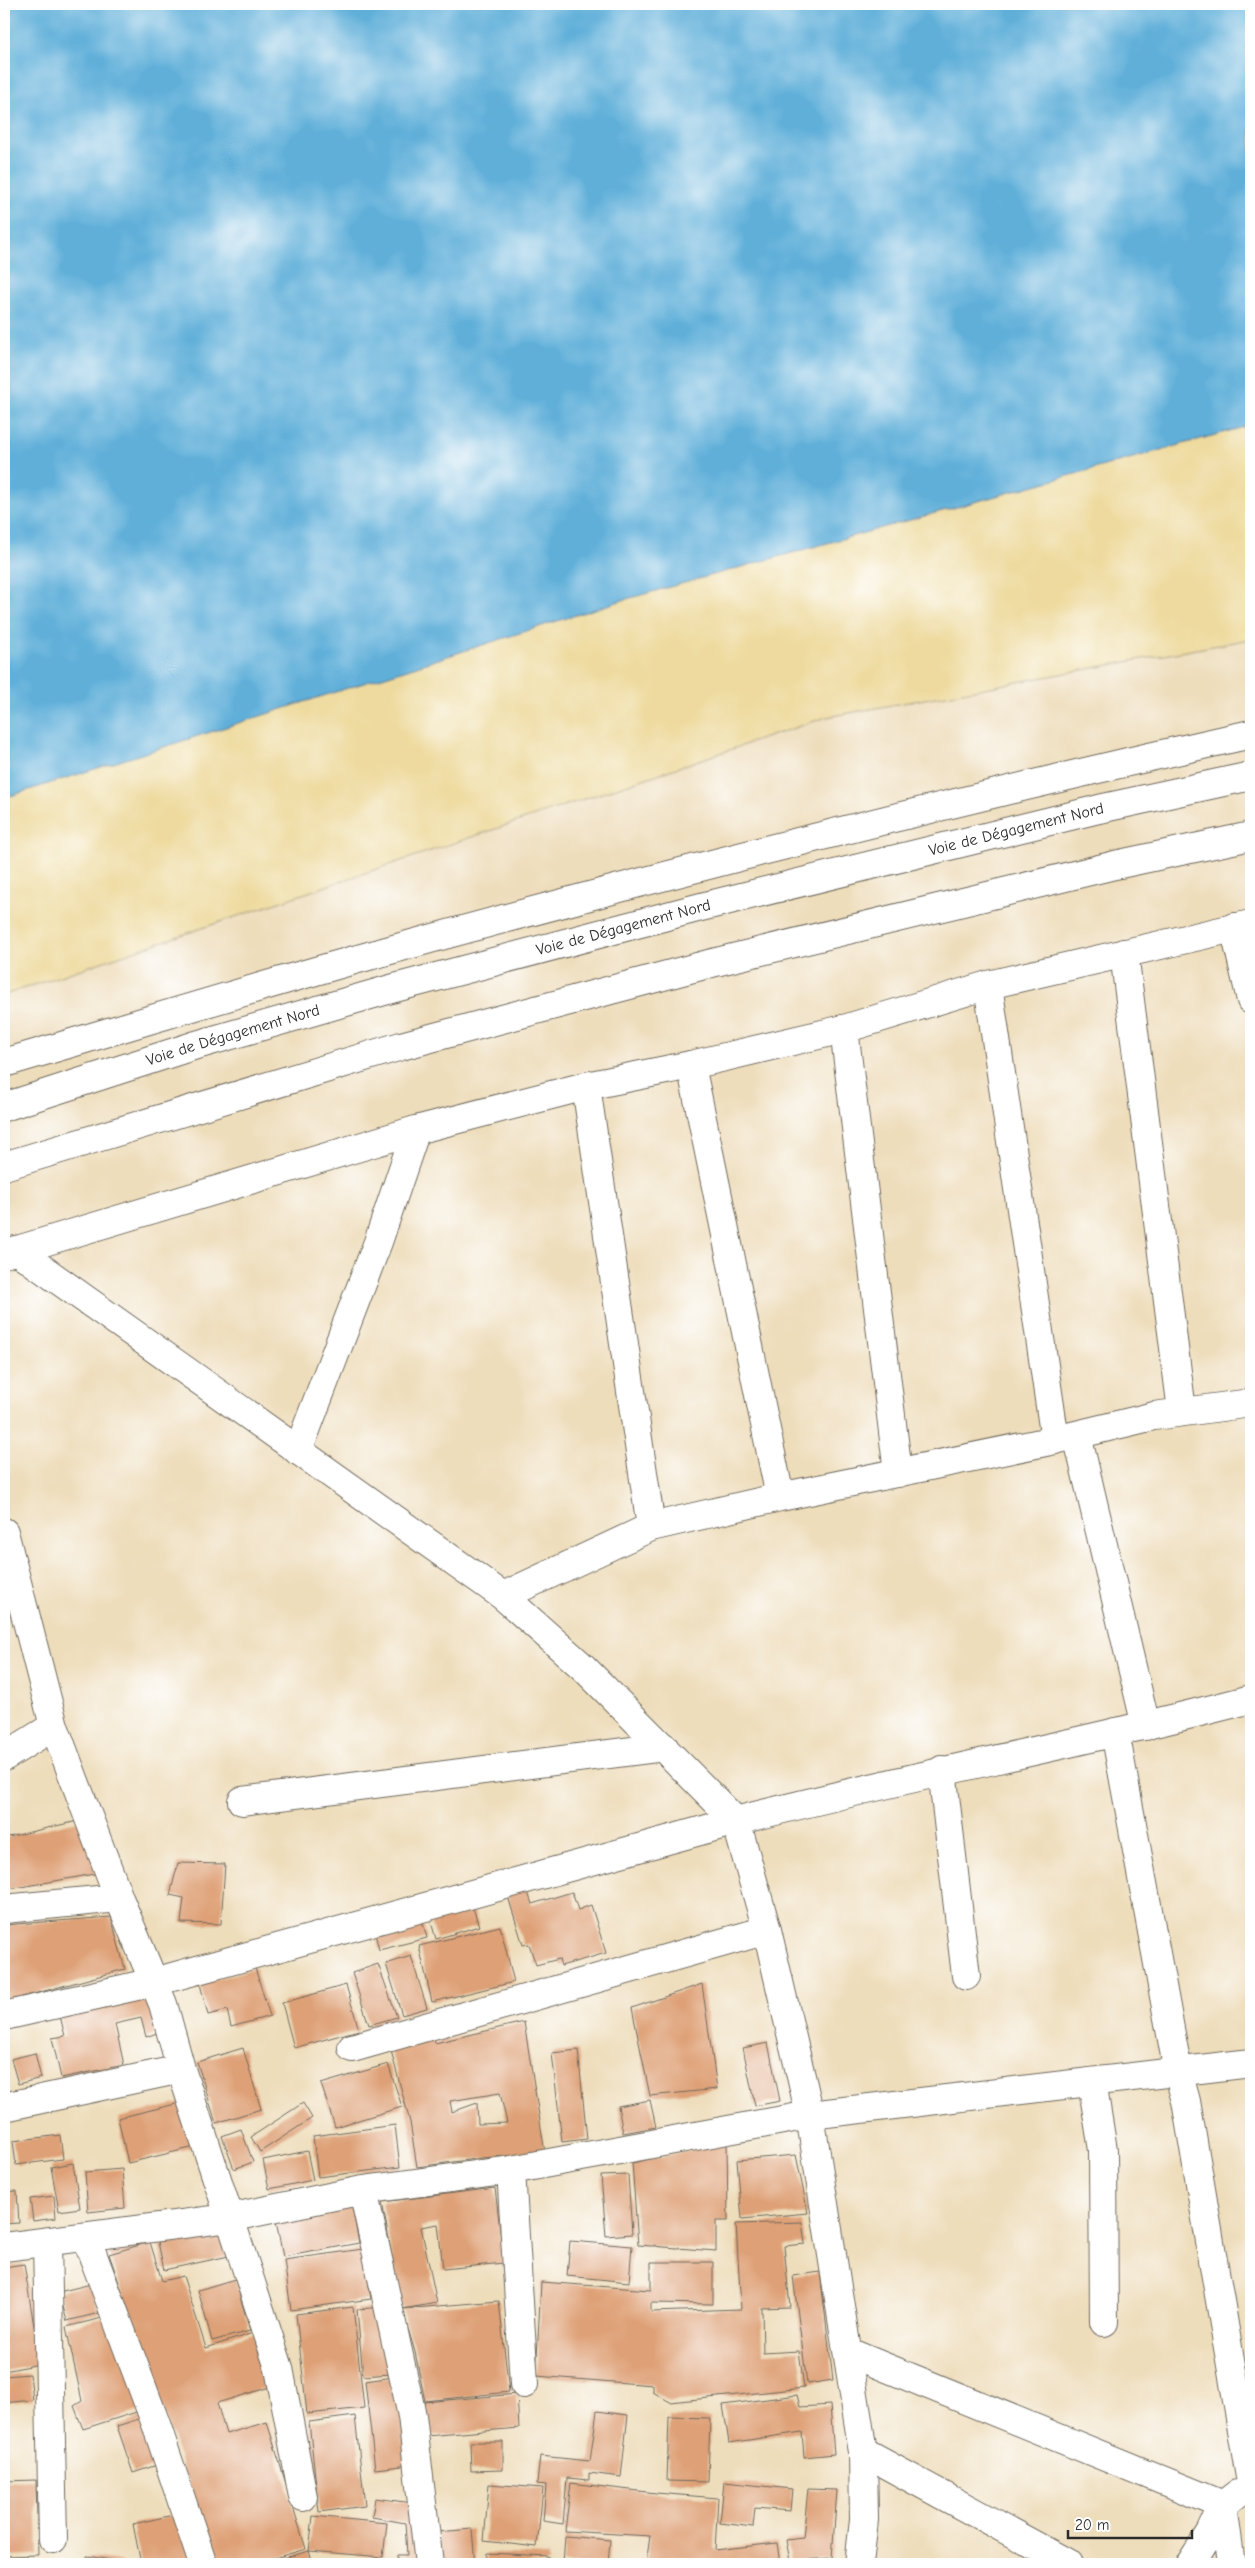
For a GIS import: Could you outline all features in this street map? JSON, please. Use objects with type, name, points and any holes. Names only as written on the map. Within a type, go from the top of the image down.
[{"type":"main road","points":[[4,1063],[382,952],[692,869],[1089,770],[1251,734]]},
{"type":"main road","name":"Voie de Dégagement Nord","points":[[4,1107],[194,1046],[382,992],[635,924],[1099,809],[1251,776]]},
{"type":"main road","points":[[4,1166],[373,1054],[712,963],[1115,865],[1251,836]]},
{"type":"main road","points":[[10,1252],[416,1130],[586,1086],[691,1065],[844,1029],[988,985],[1243,926],[1251,1000]]},
{"type":"main road","points":[[1124,953],[1182,1410]]},
{"type":"main road","points":[[988,985],[1066,1437],[1146,1726]]},
{"type":"main road","points":[[844,1029],[898,1473]]},
{"type":"main road","points":[[691,1065],[780,1497]]},
{"type":"main road","points":[[586,1086],[651,1526]]},
{"type":"main road","points":[[298,1451],[378,1242],[416,1130]]},
{"type":"main road","points":[[10,1252],[298,1451],[503,1596],[584,1668],[736,1821],[767,1930],[810,2115],[863,2452],[864,2520],[859,2564]]},
{"type":"main road","points":[[503,1596],[651,1526],[1066,1437],[1182,1410],[1251,1403]]},
{"type":"main road","points":[[5,1542],[54,1726],[118,1898],[163,2004],[181,2069],[279,2368],[286,2397],[303,2497]]},
{"type":"main road","points":[[4,2016],[154,1982],[736,1821],[942,1770],[1146,1726],[1251,1699]]},
{"type":"main road","points":[[4,1757],[54,1726]]},
{"type":"main road","points":[[1115,1732],[1178,2072],[1186,2101],[1251,2483],[1223,2505],[1190,2564]]},
{"type":"main road","points":[[242,1801],[664,1747]]},
{"type":"main road","points":[[942,1770],[966,1976]]},
{"type":"main road","points":[[4,1909],[118,1898]]},
{"type":"main road","points":[[352,2048],[767,1930]]},
{"type":"main road","points":[[4,2247],[229,2218],[363,2190],[511,2170],[810,2115],[1251,2063]]},
{"type":"main road","points":[[4,2107],[181,2069]]},
{"type":"main road","points":[[1092,2082],[1103,2150],[1104,2322]]},
{"type":"main road","points":[[511,2170],[524,2384]]},
{"type":"main road","points":[[363,2190],[412,2416],[429,2564]]},
{"type":"main road","points":[[86,2237],[156,2424],[203,2564]]},
{"type":"main road","points":[[47,2242],[53,2539]]},
{"type":"main road","points":[[848,2352],[1223,2505]]},
{"type":"main road","points":[[863,2452],[1069,2564]]},
{"type":"main road","points":[[1223,2505],[1231,2564]]},
{"type":"sand","points":[[1251,425],[1251,639],[827,717],[4,995],[4,798],[623,600]]},
{"type":"water","points":[[4,4],[1251,4],[1251,425],[623,600],[4,798]]},
{"type":"building","points":[[82,1820],[100,1873],[4,1890],[4,1838]]},
{"type":"building","points":[[178,1863],[225,1864],[221,1924],[181,1923],[184,1898],[170,1895]]},
{"type":"building","points":[[524,1881],[532,1904],[572,1892],[578,1910],[591,1905],[606,1953],[561,1966],[559,1959],[536,1965],[529,1944],[523,1945],[505,1887]]},
{"type":"building","points":[[471,1902],[479,1926],[436,1939],[429,1915]]},
{"type":"building","points":[[420,1913],[427,1938],[379,1950],[373,1925]]},
{"type":"building","points":[[111,1917],[125,1969],[4,2002],[4,1925]]},
{"type":"building","points":[[500,1926],[514,1982],[432,2002],[419,1946]]},
{"type":"building","points":[[411,1956],[427,2008],[402,2015],[386,1964]]},
{"type":"building","points":[[378,1964],[397,2017],[369,2025],[352,1973]]},
{"type":"building","points":[[255,1968],[270,2016],[231,2027],[227,2010],[208,2015],[200,1984]]},
{"type":"building","points":[[702,1984],[717,2089],[650,2096],[632,2008]]},
{"type":"building","points":[[346,1985],[359,2030],[294,2048],[282,2003]]},
{"type":"building","points":[[159,1994],[168,2029],[146,2037],[141,2018],[115,2024],[124,2065],[61,2078],[52,2038],[65,2036],[60,2016]]},
{"type":"building","points":[[524,2022],[545,2153],[482,2158],[417,2167],[410,2122],[390,2047],[433,2036],[435,2043]],"holes":[[[500,2093],[507,2123],[478,2124],[477,2103],[452,2112],[450,2101]]]},
{"type":"building","points":[[768,2043],[780,2101],[755,2106],[743,2048]]},
{"type":"building","points":[[243,2048],[261,2109],[216,2123],[197,2062]]},
{"type":"building","points":[[578,2050],[587,2139],[562,2142],[552,2053]]},
{"type":"building","points":[[35,2053],[41,2078],[18,2084],[11,2059]]},
{"type":"building","points":[[388,2064],[402,2107],[335,2127],[321,2084]]},
{"type":"building","points":[[650,2100],[656,2127],[623,2133],[618,2106]]},
{"type":"building","points":[[188,2101],[199,2146],[128,2163],[118,2118]]},
{"type":"building","points":[[303,2103],[312,2118],[260,2152],[251,2137]]},
{"type":"building","points":[[395,2125],[400,2167],[318,2177],[313,2136]]},
{"type":"building","points":[[241,2129],[253,2162],[234,2169],[222,2136]]},
{"type":"building","points":[[60,2135],[63,2159],[16,2165],[13,2141]]},
{"type":"building","points":[[727,2142],[728,2221],[716,2221],[716,2251],[638,2245],[632,2163]]},
{"type":"building","points":[[307,2151],[313,2180],[269,2189],[263,2160]]},
{"type":"building","points":[[796,2155],[808,2213],[742,2219],[737,2160]]},
{"type":"building","points":[[5,2160],[7,2186],[4,2186]]},
{"type":"building","points":[[73,2163],[80,2208],[59,2211],[51,2167]]},
{"type":"building","points":[[122,2169],[125,2208],[88,2212],[85,2172]]},
{"type":"building","points":[[628,2175],[632,2234],[606,2236],[601,2176]]},
{"type":"building","points":[[495,2188],[504,2263],[443,2269],[438,2224],[421,2227],[437,2303],[402,2309],[382,2202]]},
{"type":"building","points":[[17,2191],[19,2223],[4,2224],[4,2192]]},
{"type":"building","points":[[54,2196],[56,2218],[33,2221],[30,2199]]},
{"type":"building","points":[[351,2201],[359,2243],[283,2257],[275,2216]]},
{"type":"building","points":[[802,2222],[805,2244],[784,2246],[790,2307],[762,2308],[763,2353],[799,2351],[804,2388],[670,2402],[653,2392],[653,2385],[536,2376],[541,2282],[651,2290],[651,2262],[713,2262],[713,2304],[651,2303],[651,2312],[741,2309],[736,2224]]},
{"type":"building","points":[[223,2229],[229,2256],[164,2270],[158,2242]]},
{"type":"building","points":[[570,2241],[632,2246],[629,2282],[567,2276]]},
{"type":"building","points":[[150,2242],[162,2281],[183,2276],[206,2348],[253,2333],[270,2387],[217,2403],[226,2434],[267,2422],[306,2549],[253,2564],[216,2564],[109,2254]]},
{"type":"building","points":[[363,2249],[371,2299],[291,2310],[284,2260]]},
{"type":"building","points":[[24,2264],[40,2364],[4,2371],[4,2267]]},
{"type":"building","points":[[820,2272],[833,2380],[807,2384],[793,2276]]},
{"type":"building","points":[[235,2279],[250,2331],[212,2341],[198,2290]]},
{"type":"building","points":[[91,2284],[99,2313],[67,2321],[59,2292]]},
{"type":"building","points":[[499,2301],[509,2392],[425,2401],[415,2352],[402,2309]]},
{"type":"building","points":[[353,2307],[364,2408],[307,2414],[296,2314]]},
{"type":"building","points":[[386,2307],[391,2374],[363,2376],[357,2309]]},
{"type":"building","points":[[114,2315],[146,2409],[83,2429],[74,2406],[82,2401],[66,2327]]},
{"type":"building","points":[[30,2374],[33,2400],[4,2403],[4,2376]]},
{"type":"building","points":[[401,2376],[411,2465],[375,2469],[365,2381]]},
{"type":"building","points":[[517,2394],[519,2428],[427,2436],[424,2402]]},
{"type":"building","points":[[797,2395],[800,2407],[830,2405],[834,2454],[804,2457],[802,2432],[729,2443],[723,2405]]},
{"type":"building","points":[[597,2411],[628,2415],[621,2477],[589,2473],[589,2480],[567,2478],[563,2524],[543,2521],[546,2485],[537,2484],[540,2456],[590,2461]]},
{"type":"building","points":[[148,2416],[163,2463],[133,2473],[117,2426]]},
{"type":"building","points":[[355,2416],[365,2506],[319,2512],[309,2422]]},
{"type":"building","points":[[669,2417],[710,2418],[708,2482],[667,2481]]},
{"type":"building","points":[[470,2442],[503,2442],[503,2470],[471,2471]]},
{"type":"building","points":[[36,2480],[38,2555],[4,2556],[4,2481]]},
{"type":"building","points":[[724,2482],[792,2489],[790,2511],[755,2508],[753,2527],[720,2523]]},
{"type":"building","points":[[571,2483],[718,2498],[715,2550],[777,2543],[780,2564],[646,2564],[650,2536],[565,2531]]},
{"type":"building","points":[[489,2484],[543,2488],[537,2547],[484,2541]]},
{"type":"building","points":[[808,2489],[837,2490],[832,2558],[790,2561],[786,2540],[803,2538]]},
{"type":"building","points":[[375,2498],[420,2504],[425,2564],[397,2564],[397,2555],[407,2555],[405,2523],[372,2517]]},
{"type":"building","points":[[182,2513],[193,2564],[141,2564],[133,2524]]},
{"type":"building","points":[[313,2516],[387,2523],[383,2557],[309,2551]]},
{"type":"building","points":[[472,2529],[475,2564],[442,2564],[438,2532]]},
{"type":"building","points":[[565,2536],[610,2540],[608,2564],[563,2564]]},
{"type":"building","points":[[309,2551],[313,2564],[263,2564]]},
{"type":"building","points":[[487,2553],[548,2556],[548,2564],[486,2564]]},
{"type":"building","points":[[87,2556],[129,2563],[129,2564],[86,2564]]}]
